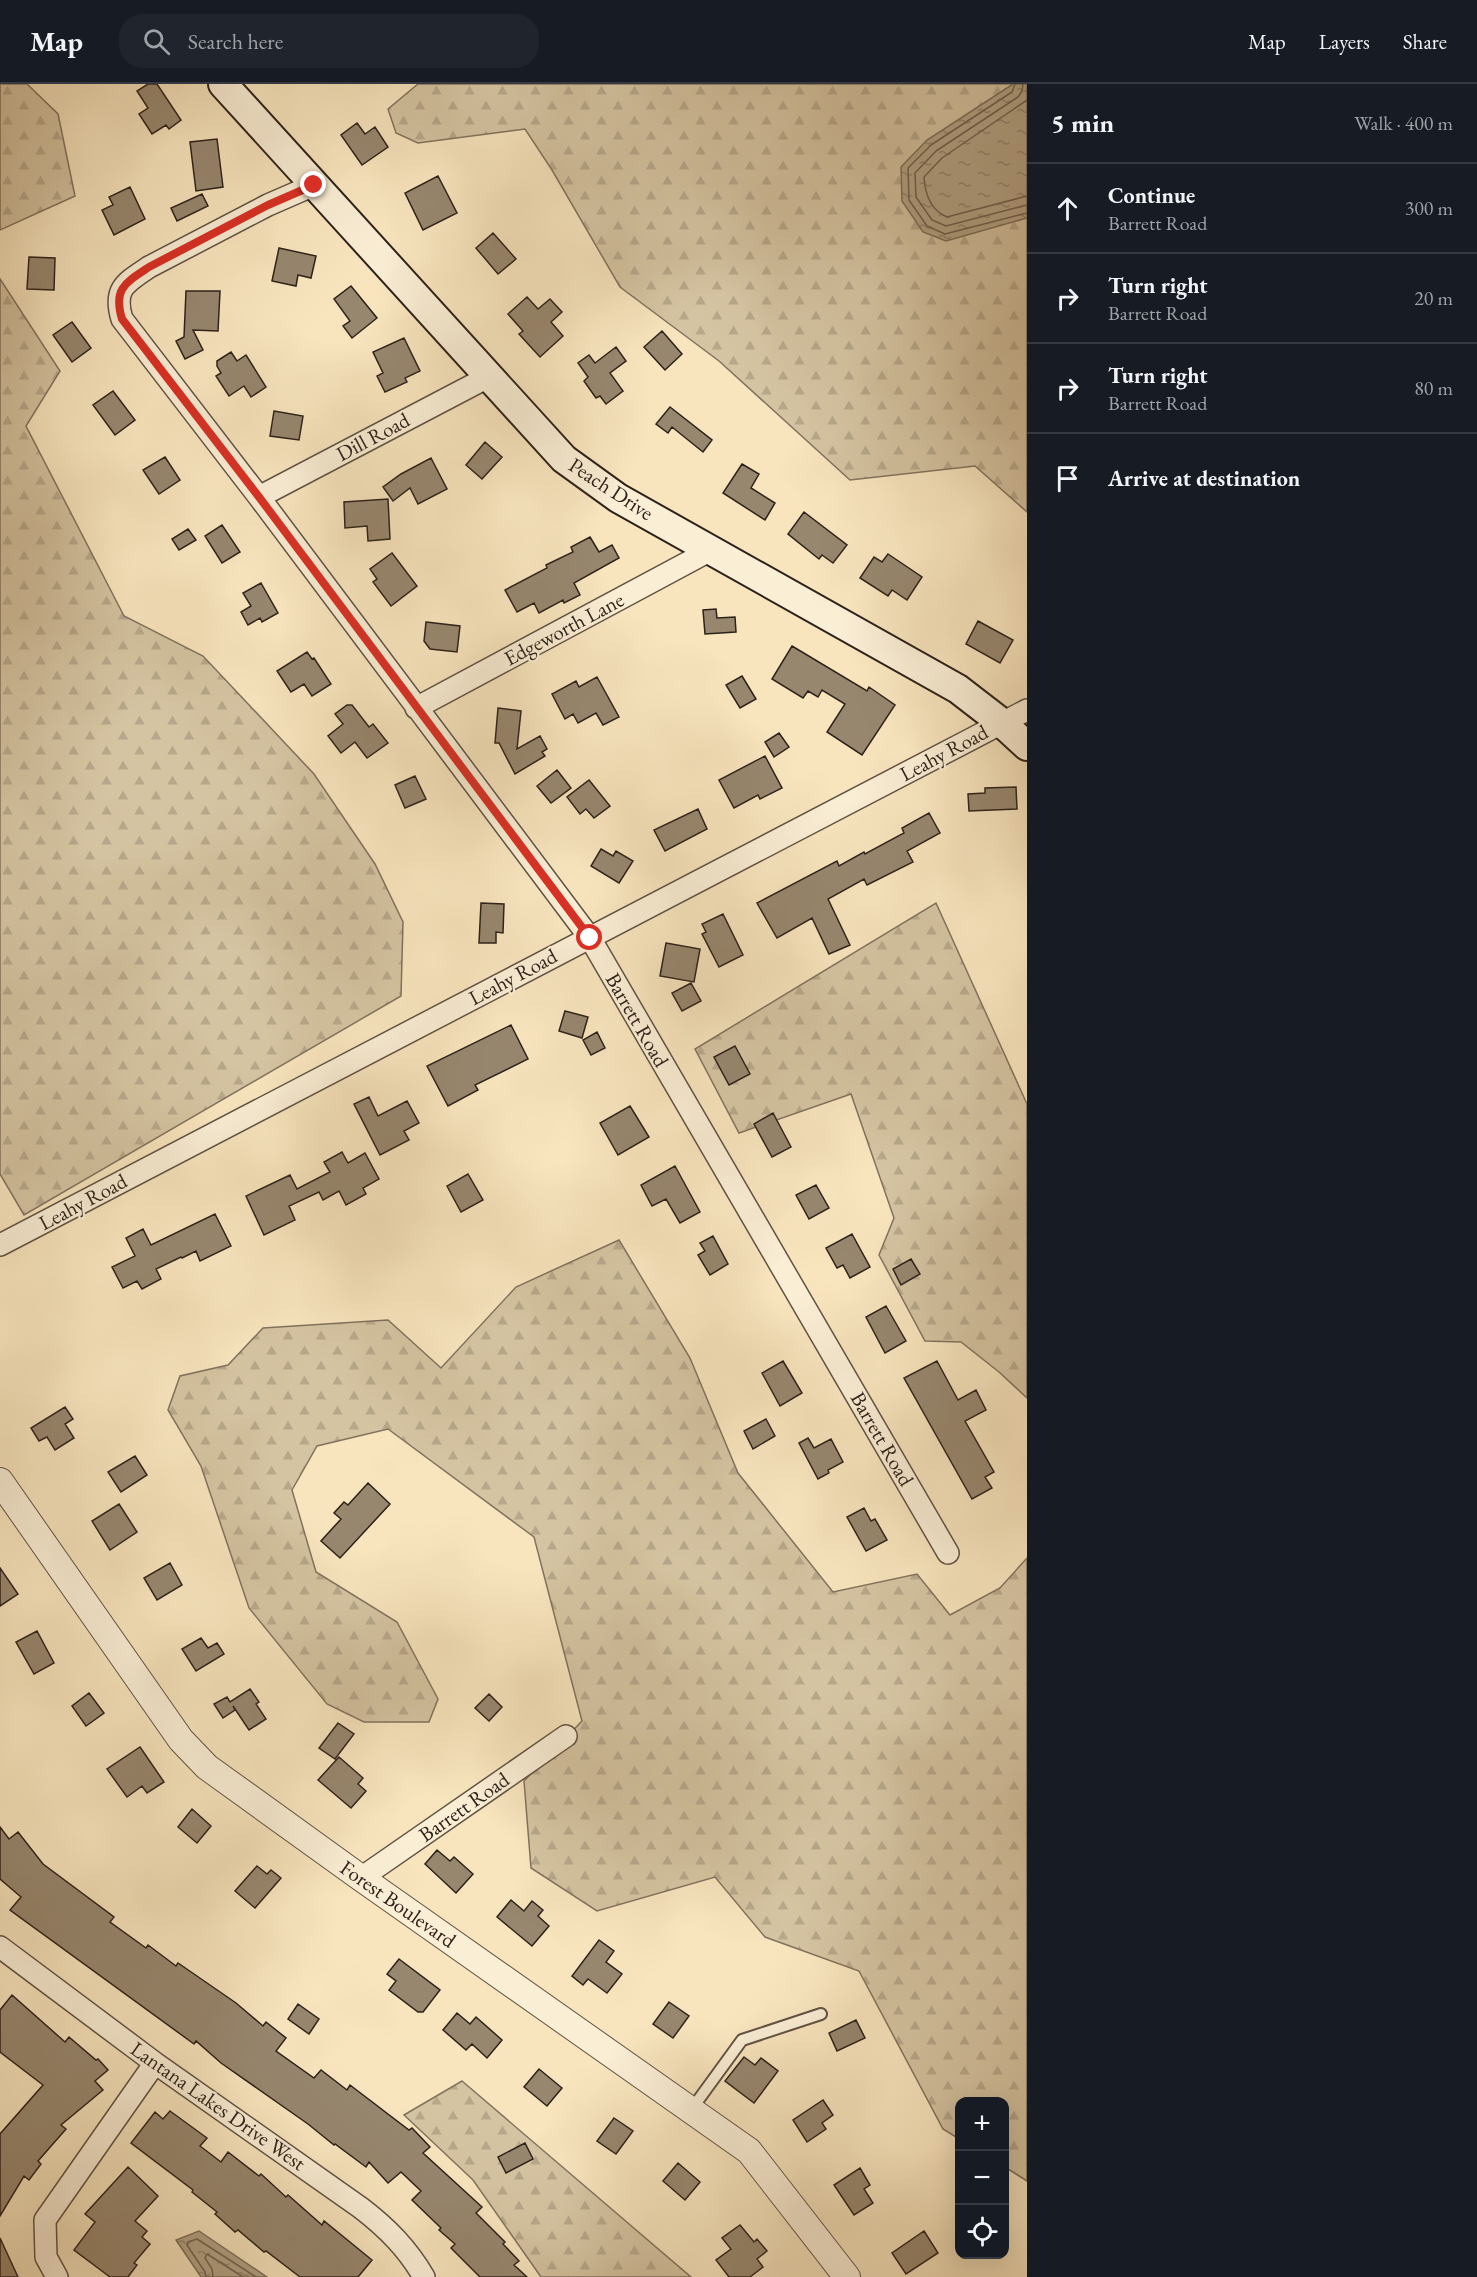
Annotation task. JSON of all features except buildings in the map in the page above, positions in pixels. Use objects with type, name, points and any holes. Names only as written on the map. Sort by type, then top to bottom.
[{"type":"main road","name":"Peach Drive","points":[[223,84],[564,459],[618,498],[958,689],[1002,723],[1027,746]]},
{"type":"street","name":"Barrett Road","points":[[314,185],[268,205],[149,267],[131,279],[120,291],[117,303],[122,319],[259,497],[590,938],[948,1552]]},
{"type":"street","name":"Dill Road","points":[[259,497],[488,377]]},
{"type":"street","name":"Edgeworth Lane","points":[[416,708],[711,550]]},
{"type":"street","name":"Leahy Road","points":[[0,1245],[1027,710]]},
{"type":"street","name":"Forest Boulevard","points":[[0,1480],[181,1740],[207,1767],[749,2151],[848,2277]]},
{"type":"street","name":"Barrett Road","points":[[361,1878],[566,1736]]},
{"type":"street","name":"Lantana Lakes Drive West","points":[[0,1947],[155,2063],[361,2208],[391,2232],[413,2258],[424,2277]]},
{"type":"street","points":[[57,2277],[46,2257],[45,2220],[155,2063]]},
{"type":"lane","points":[[691,2110],[742,2040],[821,2014]]},
{"type":"green space","points":[[0,84],[27,84],[58,114],[75,196],[0,230]]},
{"type":"green space","points":[[418,84],[1027,84],[1027,512],[975,466],[850,480],[719,361],[620,287],[552,170],[525,129],[418,143],[396,133],[388,109]]},
{"type":"green space","points":[[0,279],[60,371],[26,426],[124,616],[203,656],[314,774],[375,864],[403,922],[401,996],[24,1215],[0,1174]]},
{"type":"green space","points":[[936,903],[1027,1104],[1027,1398],[961,1342],[925,1341],[879,1255],[894,1218],[851,1094],[739,1133],[695,1049]]},
{"type":"green space","points":[[619,1240],[690,1358],[738,1473],[833,1592],[917,1574],[950,1615],[1000,1588],[1027,1558],[1027,2181],[1009,2170],[1009,2097],[955,2097],[955,2136],[943,2129],[859,1971],[765,1937],[715,1877],[597,1911],[531,1868],[524,1781],[582,1721],[534,1537],[388,1429],[317,1446],[292,1490],[316,1572],[397,1622],[438,1699],[429,1722],[364,1722],[327,1704],[249,1608],[201,1466],[168,1410],[180,1376],[228,1365],[263,1328],[388,1320],[441,1368],[516,1287]]},
{"type":"green space","points":[[462,2081],[691,2277],[541,2277],[473,2180],[404,2115]]},
{"type":"water","points":[[1013,84],[1027,84],[1027,218],[946,241],[923,232],[902,201],[901,167],[927,140]]},
{"type":"water","points":[[199,2231],[267,2277],[201,2277],[176,2240]]},
{"type":"route","points":[[314,185],[268,205],[149,267],[131,279],[120,291],[117,303],[122,319],[259,497],[590,938]]}]
